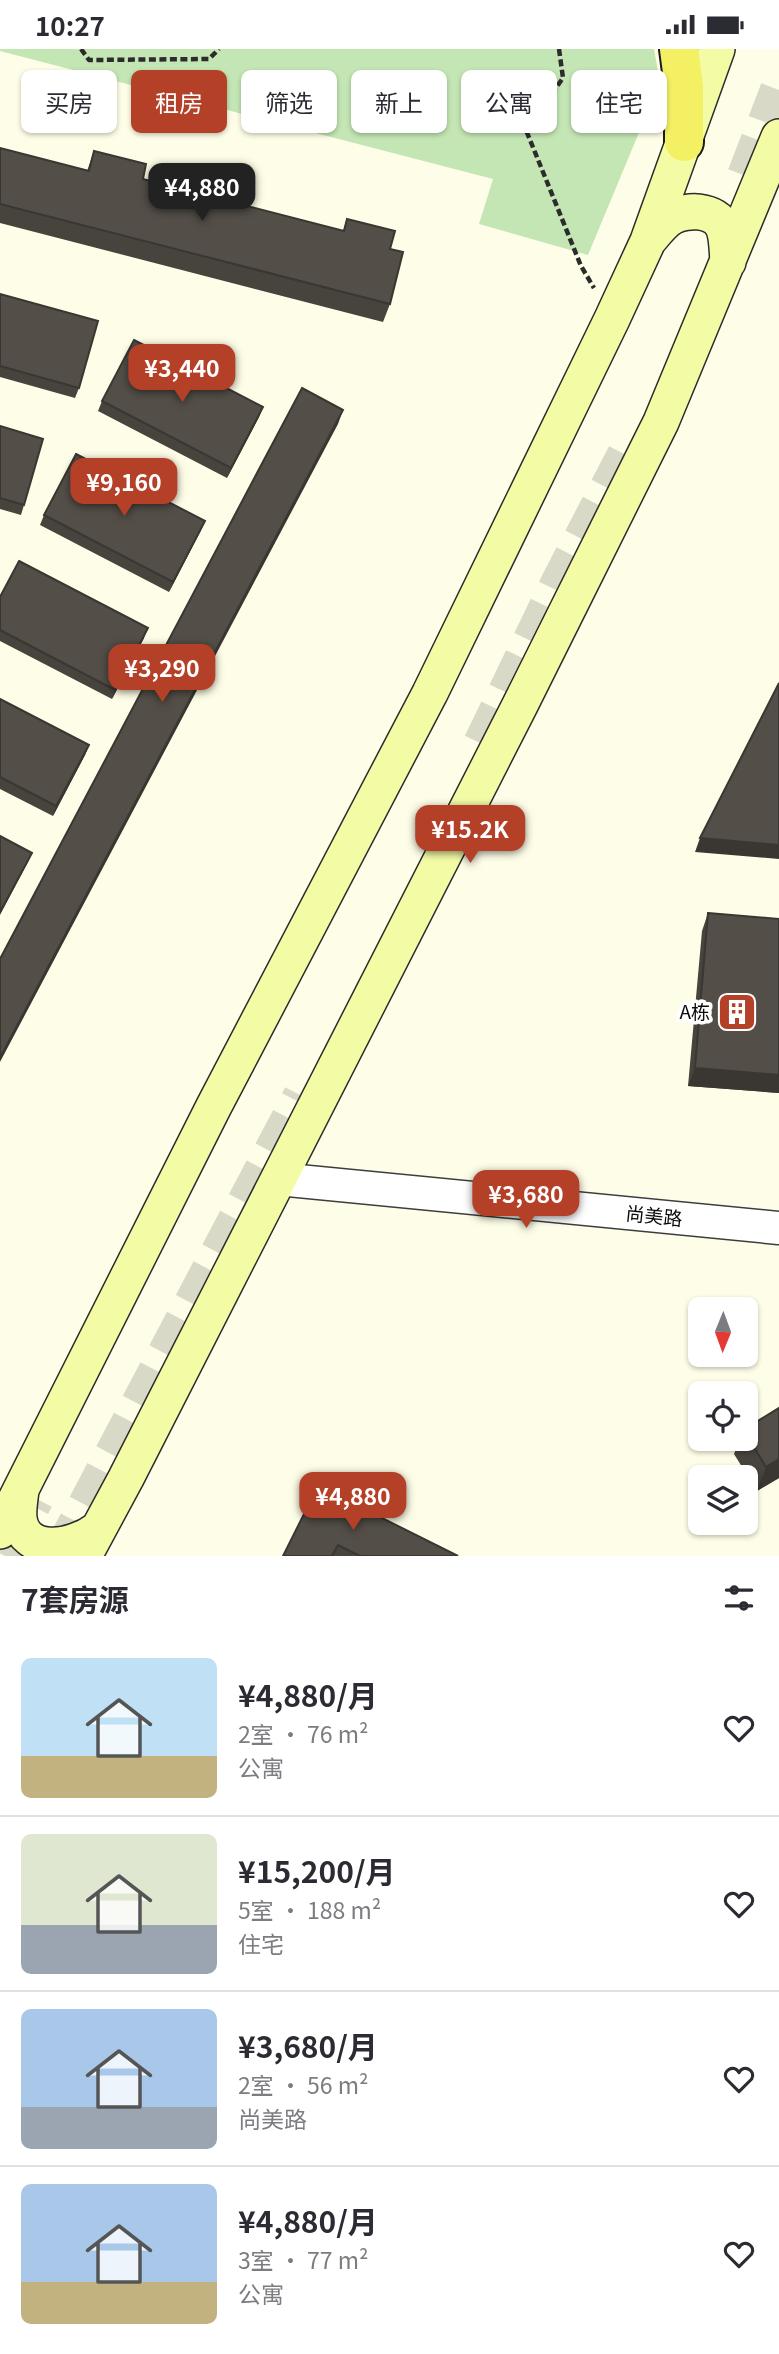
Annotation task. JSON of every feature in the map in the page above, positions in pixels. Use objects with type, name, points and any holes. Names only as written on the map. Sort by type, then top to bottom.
[{"type":"main road","points":[[679,49],[684,87],[684,142]]},
{"type":"main road","points":[[0,1531],[214,1106],[430,693],[612,319],[648,241],[717,49]]},
{"type":"main road","points":[[21,1486],[19,1516],[22,1531],[30,1545],[40,1551],[91,1542],[520,705],[661,422],[779,137]]},
{"type":"main road","points":[[648,241],[672,217],[692,211],[711,214],[721,221],[726,235],[727,262]]},
{"type":"street","name":"尚美路","points":[[278,1179],[779,1228]]},
{"type":"path","points":[[81,49],[89,60],[209,59],[219,49]]},
{"type":"path","points":[[559,49],[563,78],[526,130],[581,266],[612,319]]},
{"type":"green space","points":[[654,49],[658,70],[571,70],[571,133],[639,133],[588,255],[479,224],[493,179],[316,133],[337,133],[337,70],[241,70],[241,114],[227,110],[227,70],[131,70],[131,85],[117,81],[117,70],[73,70],[0,51]]},
{"type":"building","points":[[0,148],[89,171],[94,151],[146,164],[143,179],[344,231],[347,219],[395,231],[390,249],[403,252],[390,304],[0,204]]},
{"type":"building","points":[[0,294],[98,321],[79,388],[0,366]]},
{"type":"building","points":[[134,340],[263,407],[231,468],[102,401]]},
{"type":"building","points":[[302,388],[343,410],[0,1058],[0,959]]},
{"type":"building","points":[[0,426],[43,439],[24,505],[0,498]]},
{"type":"building","points":[[76,454],[205,521],[173,582],[44,515]]},
{"type":"building","points":[[19,561],[148,628],[115,690],[0,630],[0,597]]},
{"type":"building","points":[[779,683],[779,845],[700,838]]},
{"type":"building","points":[[0,699],[89,745],[56,806],[0,777]]},
{"type":"building","points":[[0,836],[32,853],[0,912]]},
{"type":"building","name":"A栋","points":[[708,913],[779,919],[779,1075],[695,1068]]},
{"type":"building","points":[[779,1408],[779,1459],[766,1467],[756,1451],[758,1421]]},
{"type":"building","points":[[318,1486],[458,1556],[360,1556],[338,1545],[332,1556],[283,1556]]},
{"type":"tunnel","points":[[746,176],[779,90]]},
{"type":"tunnel","points":[[482,744],[559,584],[630,447]]},
{"type":"tunnel","points":[[60,1556],[302,1096]]},
{"type":"tunnel","points":[[5,1556],[35,1498]]},
{"type":"place","name":"A栋","points":[[737,1012]]}]
